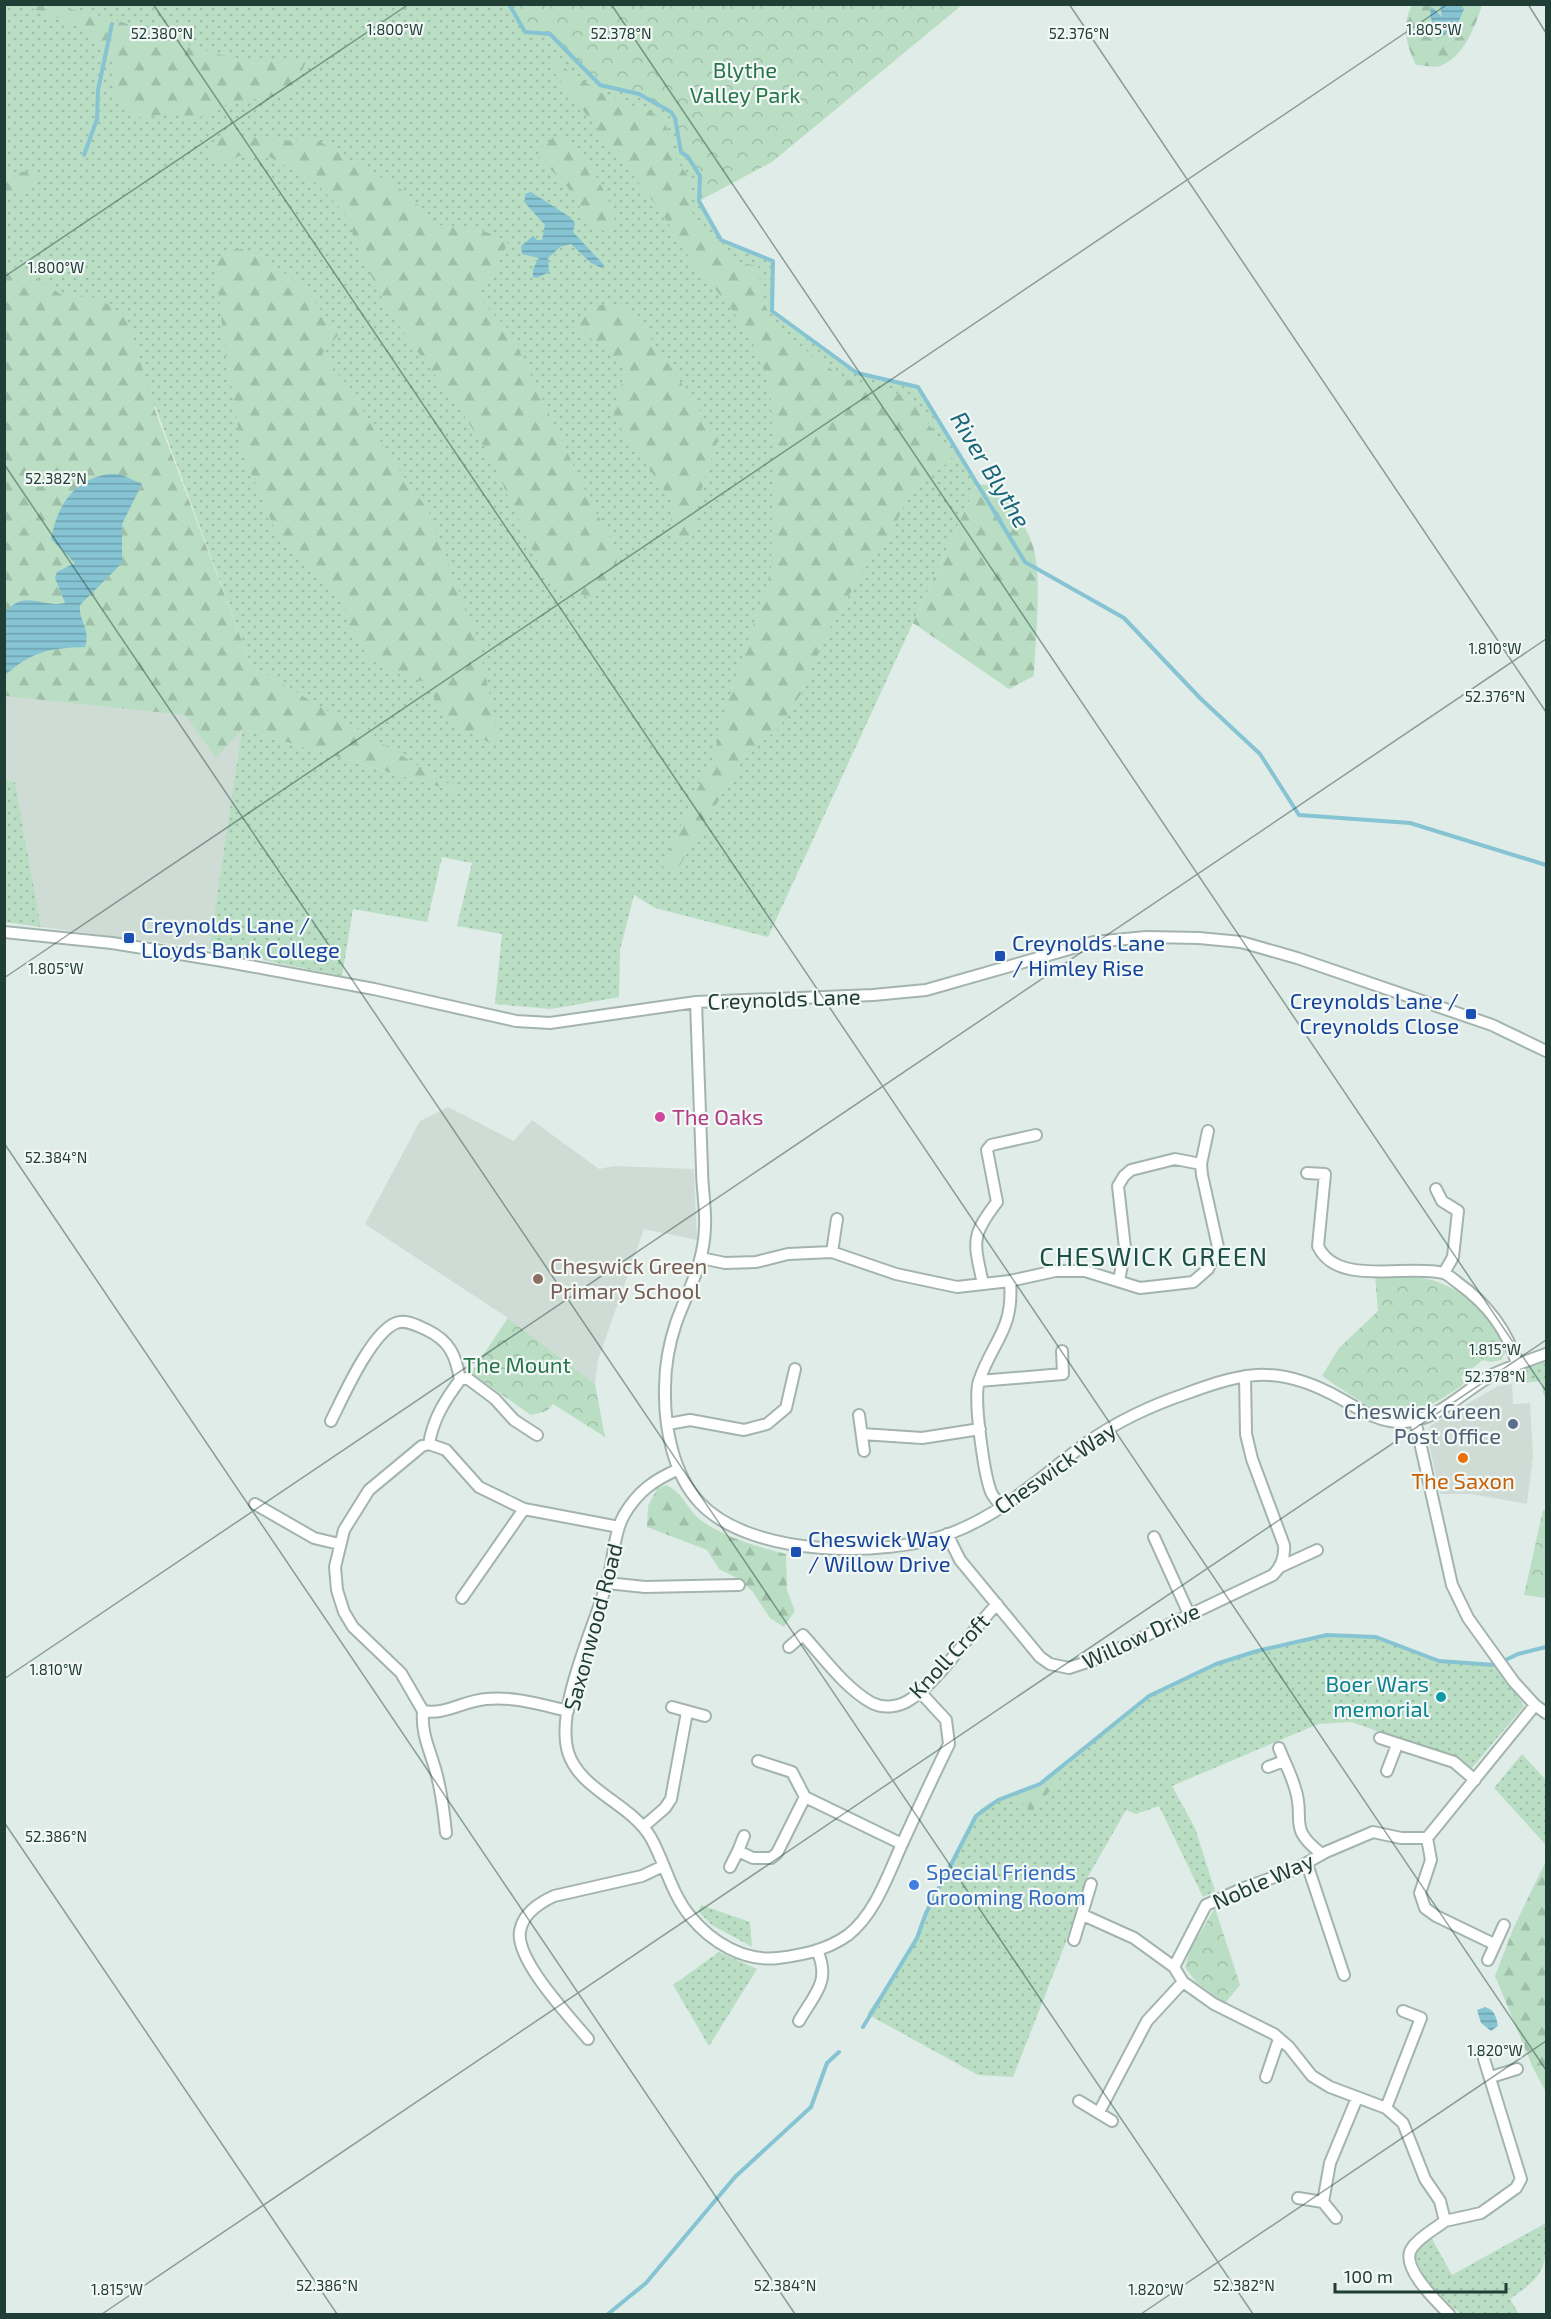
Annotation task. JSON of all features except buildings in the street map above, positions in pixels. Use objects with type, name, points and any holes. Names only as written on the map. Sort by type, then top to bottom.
[{"type":"street","name":"Creynolds Lane","points":[[4,932],[112,943],[223,961],[374,989],[516,1021],[550,1023],[585,1020],[696,1002],[873,995],[926,990],[1094,942],[1146,937],[1199,938],[1241,942],[1297,958],[1492,1025],[1546,1051]]},
{"type":"street","name":"Cheswick Way","points":[[696,1002],[705,1226],[702,1258],[670,1344],[664,1388],[668,1424],[679,1469],[697,1500],[723,1522],[781,1541],[853,1551],[892,1548],[947,1534],[1002,1507],[1031,1489],[1089,1442],[1125,1419],[1184,1394],[1245,1376],[1264,1373],[1283,1374],[1322,1388],[1380,1419],[1402,1422],[1438,1412],[1481,1381],[1517,1364],[1546,1354]]},
{"type":"street","points":[[702,1258],[725,1263],[756,1262],[788,1254],[832,1252],[929,1282],[957,1287],[1010,1281],[1055,1271],[1085,1272],[1140,1288],[1193,1282],[1208,1269],[1218,1247],[1204,1190],[1201,1164],[1208,1131]]},
{"type":"street","points":[[983,1284],[976,1244],[977,1230],[997,1202],[987,1150],[990,1145],[1036,1135]]},
{"type":"street","points":[[1119,1281],[1125,1248],[1118,1186],[1124,1176],[1131,1170],[1176,1159],[1201,1164]]},
{"type":"street","points":[[1307,1173],[1325,1174],[1318,1246],[1323,1256],[1347,1268],[1444,1273],[1478,1299],[1489,1311],[1507,1337],[1517,1364]]},
{"type":"street","points":[[1436,1189],[1442,1201],[1458,1211],[1453,1257],[1444,1273]]},
{"type":"street","points":[[832,1252],[837,1219]]},
{"type":"street","points":[[1002,1507],[991,1492],[975,1399],[979,1382],[1000,1339],[1012,1307],[1010,1281]]},
{"type":"street","points":[[330,1421],[378,1337],[395,1323],[404,1321],[417,1325],[448,1344],[456,1356],[460,1380]]},
{"type":"street","points":[[979,1382],[1064,1374],[1062,1351]]},
{"type":"street","points":[[668,1424],[690,1420],[744,1430],[767,1424],[786,1408],[795,1369]]},
{"type":"street","points":[[1245,1376],[1246,1434],[1252,1459],[1284,1545],[1285,1555],[1280,1567]]},
{"type":"street","points":[[429,1444],[432,1427],[445,1400],[460,1380],[467,1378],[477,1384],[514,1420],[537,1435]]},
{"type":"street","points":[[859,1415],[864,1451]]},
{"type":"street","points":[[1415,1420],[1452,1585],[1478,1633],[1534,1705],[1546,1713]]},
{"type":"street","points":[[862,1434],[922,1438],[980,1429]]},
{"type":"street","points":[[446,1833],[439,1784],[422,1729],[423,1711],[401,1673],[353,1626],[344,1612],[336,1578],[339,1544],[369,1490],[422,1446],[429,1444],[446,1450],[479,1487],[524,1509],[620,1527]]},
{"type":"street","name":"Saxonwood Road","points":[[679,1469],[646,1486],[620,1527],[607,1583],[585,1644],[568,1711],[566,1736],[568,1752],[584,1777],[630,1813],[643,1827],[691,1917],[730,1950],[756,1958],[770,1959],[817,1950],[838,1941],[863,1920],[902,1844],[949,1743],[946,1720],[921,1693]]},
{"type":"street","points":[[255,1504],[314,1538],[339,1544]]},
{"type":"street","points":[[462,1598],[524,1509]]},
{"type":"street","name":"Willow Drive","points":[[947,1534],[960,1560],[1040,1657],[1050,1664],[1069,1668],[1099,1658],[1273,1575],[1280,1567],[1317,1550]]},
{"type":"street","points":[[1154,1537],[1189,1614]]},
{"type":"street","points":[[607,1583],[645,1587],[739,1585]]},
{"type":"street","name":"Knoll Croft","points":[[789,1647],[803,1635],[856,1693],[874,1704],[886,1707],[898,1705],[921,1693],[997,1604]]},
{"type":"street","points":[[423,1711],[436,1713],[485,1699],[515,1699],[568,1711]]},
{"type":"street","points":[[1494,1944],[1436,1916],[1425,1908],[1420,1893],[1431,1860],[1427,1838],[1534,1705]]},
{"type":"street","points":[[672,1707],[705,1716]]},
{"type":"street","points":[[643,1827],[665,1808],[671,1799],[687,1712]]},
{"type":"street","points":[[1380,1738],[1454,1762],[1475,1780]]},
{"type":"street","points":[[1387,1771],[1397,1745]]},
{"type":"street","points":[[1279,1748],[1295,1788],[1297,1825],[1310,1845],[1322,1854]]},
{"type":"street","points":[[758,1761],[792,1772],[805,1797],[902,1844]]},
{"type":"street","points":[[1268,1767],[1284,1761]]},
{"type":"street","points":[[738,1851],[753,1858],[771,1858],[777,1853],[805,1797]]},
{"type":"street","name":"Noble Way","points":[[1174,1967],[1206,1905],[1307,1864],[1322,1854],[1373,1832],[1401,1838],[1427,1838]]},
{"type":"street","points":[[730,1867],[744,1836]]},
{"type":"street","points":[[1307,1864],[1344,1975]]},
{"type":"street","points":[[588,2039],[526,1957],[519,1932],[523,1920],[541,1902],[554,1896],[642,1876],[663,1866]]},
{"type":"street","points":[[1074,1940],[1091,1884]]},
{"type":"street","points":[[1083,1915],[1134,1938],[1174,1967],[1183,1982],[1214,2004],[1279,2038],[1312,2076],[1357,2098],[1386,2108],[1403,2124],[1425,2179],[1440,2201],[1445,2221]]},
{"type":"street","points":[[1488,1960],[1504,1925]]},
{"type":"street","points":[[799,2021],[825,1976],[824,1966],[817,1950]]},
{"type":"street","points":[[1099,2112],[1147,2021],[1183,1982]]},
{"type":"street","points":[[1386,2108],[1426,2007]]},
{"type":"street","points":[[1403,2011],[1421,2018]]},
{"type":"street","points":[[1266,2077],[1279,2038]]},
{"type":"street","points":[[1449,2314],[1414,2273],[1408,2258],[1411,2248],[1445,2221],[1481,2213],[1516,2188],[1521,2179],[1484,2059]]},
{"type":"street","points":[[1491,2078],[1517,2069]]},
{"type":"street","points":[[1323,2202],[1330,2163],[1357,2098]]},
{"type":"street","points":[[1079,2101],[1112,2121]]},
{"type":"street","points":[[1298,2198],[1323,2202],[1336,2218]]},
{"type":"shaded area","points":[[4,438],[242,729],[209,949],[41,927],[15,782],[5,779]]},
{"type":"shaded area","name":"Cheswick Green Primary School","points":[[448,1107],[514,1141],[532,1120],[599,1169],[614,1166],[694,1169],[697,1240],[644,1229],[598,1360],[595,1384],[508,1318],[365,1224],[420,1121]]},
{"type":"shaded area","points":[[1512,1384],[1513,1404],[1530,1403],[1533,1456],[1527,1504],[1472,1494],[1440,1494],[1427,1435],[1431,1425],[1498,1386]]},
{"type":"green space","points":[[4,5],[509,5],[525,31],[550,34],[600,85],[639,94],[671,112],[675,118],[681,152],[700,176],[699,201],[721,239],[773,261],[772,311],[857,373],[918,387],[977,484],[768,937],[655,908],[634,895],[620,950],[619,997],[551,1009],[495,1004],[502,934],[457,926],[472,863],[442,857],[427,922],[353,909],[342,976],[209,949],[242,729],[464,794],[251,665],[155,406],[5,438]]},
{"type":"green space","points":[[23,5],[51,6],[105,17],[211,52],[246,61],[307,60],[291,94],[231,102],[208,115],[190,119],[172,113],[142,118],[114,97],[116,62],[86,29]]},
{"type":"green space","name":"Blythe Valley Park","points":[[509,5],[962,5],[772,162],[699,201],[698,174],[692,162],[681,152],[675,118],[671,112],[639,94],[600,85],[550,34],[525,32]]},
{"type":"green space","points":[[1412,5],[1482,5],[1472,32],[1462,49],[1448,62],[1435,67],[1416,65],[1410,50],[1406,28]]},
{"type":"green space","points":[[553,60],[600,92],[635,107],[648,109],[665,122],[675,158],[688,176],[693,216],[710,241],[742,263],[758,266],[762,298],[774,326],[844,379],[911,397],[952,460],[912,487],[891,535],[866,566],[828,632],[800,695],[779,728],[745,756],[676,872],[663,867],[690,803],[713,761],[722,719],[771,571],[773,445],[770,386],[754,346],[731,308],[690,259],[662,213],[549,66]]},
{"type":"green space","points":[[225,133],[278,141],[317,140],[402,190],[438,225],[474,229],[491,234],[508,243],[496,267],[474,292],[511,333],[592,505],[617,550],[616,575],[593,597],[561,591],[546,581],[491,458],[460,409],[390,314],[353,238],[351,220],[314,181],[268,156],[239,156],[218,167],[208,149]]},
{"type":"green space","points":[[554,137],[564,140],[585,160],[603,189],[616,227],[610,233],[595,226],[589,220],[566,185],[538,157],[540,149]]},
{"type":"green space","points":[[37,170],[34,188],[5,195],[5,174]]},
{"type":"green space","points":[[243,249],[257,254],[306,289],[338,335],[322,354],[349,387],[391,459],[428,510],[478,641],[501,748],[456,724],[440,707],[427,682],[410,679],[368,658],[349,625],[342,601],[276,532],[243,455],[224,343],[215,264],[227,250]]},
{"type":"green space","points":[[18,267],[62,295],[98,298],[126,316],[156,413],[251,665],[467,795],[242,729],[216,758],[185,715],[5,696],[4,269]]},
{"type":"green space","points":[[609,302],[629,310],[658,348],[718,439],[700,494],[691,543],[671,538],[671,500],[613,417],[626,367],[574,325],[585,311]]},
{"type":"green space","points":[[977,484],[996,486],[1028,533],[1036,562],[1038,594],[1034,676],[1009,689],[913,623]]},
{"type":"green space","points":[[4,779],[15,782],[41,927],[5,922]]},
{"type":"green space","points":[[1375,1276],[1425,1278],[1445,1285],[1468,1299],[1495,1328],[1505,1353],[1501,1360],[1491,1362],[1483,1360],[1461,1377],[1465,1383],[1424,1408],[1408,1413],[1393,1414],[1378,1410],[1344,1391],[1322,1376],[1339,1348],[1378,1311]]},
{"type":"green space","name":"The Mount","points":[[508,1318],[595,1384],[605,1437],[553,1404],[547,1411],[531,1415],[471,1373]]},
{"type":"green space","points":[[1546,1361],[1546,1398],[1542,1381],[1512,1384],[1527,1378],[1526,1369]]},
{"type":"green space","points":[[666,1485],[677,1492],[697,1517],[711,1527],[743,1541],[786,1554],[787,1590],[795,1611],[784,1627],[770,1618],[752,1591],[737,1578],[719,1569],[707,1550],[647,1527],[648,1506],[657,1489]]},
{"type":"green space","points":[[1543,1510],[1546,1511],[1546,1598],[1524,1595]]},
{"type":"green space","points":[[1327,1635],[1376,1637],[1439,1661],[1495,1665],[1524,1706],[1471,1769],[1462,1760],[1351,1722],[1318,1724],[1172,1786],[1195,1828],[1215,1891],[1203,1897],[1159,1806],[1136,1814],[1126,1810],[1085,1882],[1066,1942],[1013,2077],[978,2075],[867,2014],[908,1954],[924,1914],[982,1808],[994,1801],[1014,1796],[1032,1810],[1059,1781],[1057,1770],[1125,1713],[1171,1684],[1236,1658]]},
{"type":"green space","points":[[1522,1754],[1546,1780],[1546,1845],[1494,1788]]},
{"type":"green space","points":[[1057,1770],[1059,1781],[1032,1811],[1014,1796],[1040,1784]]},
{"type":"green space","points":[[1546,1861],[1546,2092],[1533,2068],[1495,1976],[1513,1929]]},
{"type":"green space","points":[[701,1905],[750,1922],[752,1947],[712,1925],[699,1912]]},
{"type":"green space","points":[[1215,1908],[1240,1985],[1225,2003],[1196,1982],[1185,1967],[1190,1950]]},
{"type":"green space","points":[[719,1952],[757,1969],[709,2046],[673,1985]]},
{"type":"green space","points":[[1546,2223],[1546,2250],[1542,2268],[1532,2282],[1510,2299],[1519,2314],[1461,2314],[1432,2287],[1415,2262],[1417,2249],[1431,2237],[1452,2275]]},
{"type":"water","points":[[1440,5],[1458,5],[1464,9],[1458,23],[1449,24],[1446,34],[1437,39],[1430,15],[1431,6],[1442,17]]},
{"type":"water","points":[[531,192],[570,217],[575,223],[573,232],[604,265],[602,268],[591,263],[571,244],[560,247],[548,258],[549,272],[537,278],[533,277],[533,269],[539,258],[522,254],[521,246],[533,236],[537,240],[542,240],[545,225],[525,203],[525,194]]},
{"type":"water","points":[[120,474],[142,484],[122,524],[122,563],[80,605],[86,630],[85,647],[42,652],[24,661],[5,675],[5,612],[13,605],[27,600],[65,603],[55,578],[57,572],[75,563],[51,539],[54,527],[63,505],[77,488],[97,477]]},
{"type":"water","points":[[1485,2007],[1493,2012],[1497,2019],[1498,2026],[1491,2031],[1481,2023],[1477,2010]]},
{"type":"waterway","name":"River Blythe","points":[[509,4],[525,32],[550,34],[600,85],[639,94],[671,112],[675,118],[681,152],[688,157],[700,176],[699,201],[721,240],[773,261],[772,311],[857,373],[918,387],[1025,562],[1124,618],[1200,698],[1260,754],[1299,815],[1410,823],[1546,865]]},
{"type":"waterway","points":[[84,155],[97,119],[98,90],[112,24]]},
{"type":"waterway","points":[[863,2027],[917,1938],[926,1913],[976,1816],[998,1800],[1040,1784],[1149,1696],[1216,1664],[1257,1651],[1327,1635],[1376,1637],[1439,1661],[1495,1665],[1518,1654],[1546,1647]]},
{"type":"waterway","points":[[608,2314],[646,2283],[735,2177],[811,2107],[827,2063],[839,2052]]},
{"type":"place","name":"Creynolds Lane / Lloyds Bank College","points":[[129,938]]},
{"type":"place","name":"Creynolds Lane / Himley Rise","points":[[1000,956]]},
{"type":"place","name":"Creynolds Lane / Creynolds Close","points":[[1471,1014]]},
{"type":"place","name":"The Oaks","points":[[660,1117]]},
{"type":"place","name":"Cheswick Green Primary School","points":[[538,1279]]},
{"type":"place","name":"Cheswick Green Post Office","points":[[1513,1424]]},
{"type":"place","name":"The Saxon","points":[[1463,1458]]},
{"type":"place","name":"Cheswick Way / Willow Drive","points":[[796,1552]]},
{"type":"place","name":"Boer Wars memorial","points":[[1441,1697]]},
{"type":"place","name":"Special Friends Grooming Room","points":[[914,1885]]},
{"type":"district","name":"CHESWICK GREEN","points":[[1154,1257]]}]
